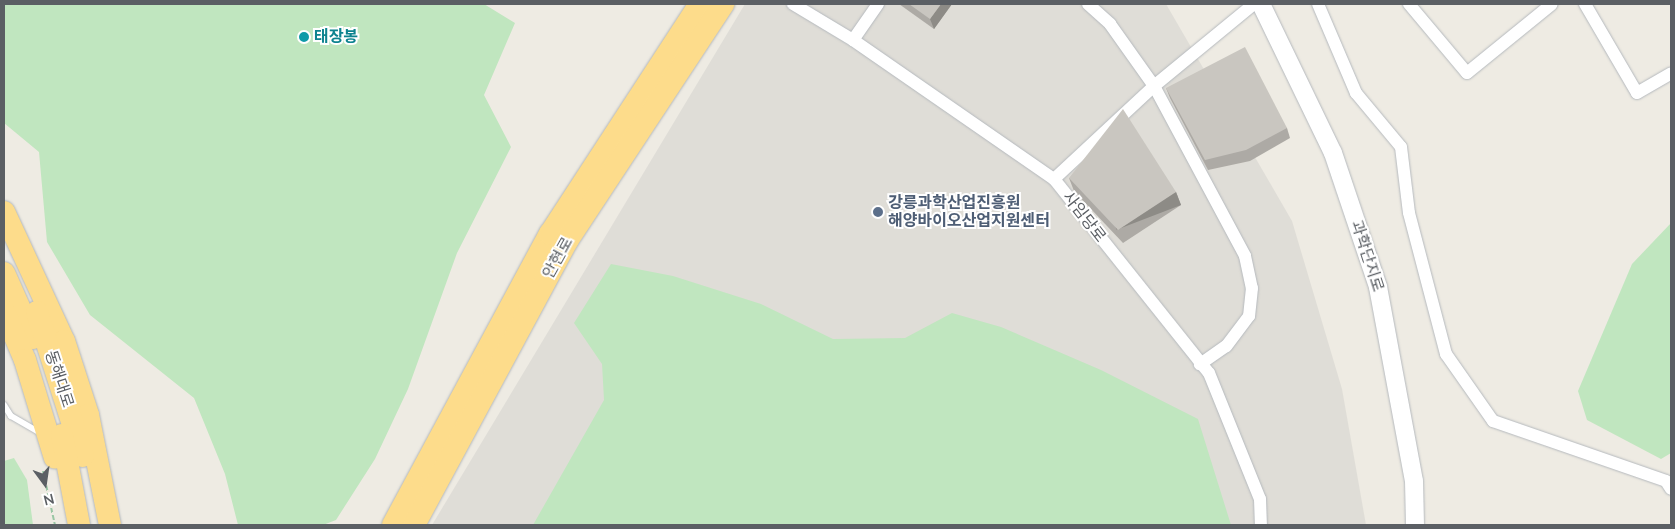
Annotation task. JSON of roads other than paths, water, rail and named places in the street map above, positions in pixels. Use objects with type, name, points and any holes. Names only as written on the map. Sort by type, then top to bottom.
[{"type":"highway","name":"안현로","points":[[393,525],[550,234],[700,4]]},
{"type":"highway","name":"안현로","points":[[414,525],[567,241],[723,4]]},
{"type":"highway","points":[[4,212],[40,282],[64,341],[88,415],[110,525]]},
{"type":"highway","name":"동해대로","points":[[4,238],[51,353],[82,451],[97,525]]},
{"type":"highway","name":"동해대로","points":[[4,272],[33,336],[51,391],[79,525]]},
{"type":"highway","points":[[4,311],[26,360],[51,439],[66,525]]},
{"type":"street","name":"사임당로","points":[[794,4],[853,40],[1054,179],[1209,373],[1260,499],[1261,525]]},
{"type":"street","points":[[853,40],[878,4]]},
{"type":"street","points":[[1088,4],[1110,24],[1154,86],[1245,256],[1252,288],[1249,316],[1226,346],[1200,364]]},
{"type":"street","points":[[1054,179],[1154,86],[1254,4]]},
{"type":"street","name":"과학단지로","points":[[1261,4],[1333,153],[1378,287],[1414,481],[1416,525]]},
{"type":"street","points":[[1318,4],[1356,93],[1401,147],[1408,213],[1446,354],[1493,421],[1666,481],[1671,489]]},
{"type":"street","points":[[1409,4],[1467,73],[1552,4]]},
{"type":"street","points":[[1586,4],[1637,93],[1671,73]]},
{"type":"lane","points":[[4,405],[11,416],[51,439]]},
{"type":"place","name":"태장봉","points":[[304,37]]},
{"type":"place","name":"강릉과학산업진흥원 해양바이오산업지원센터","points":[[878,212]]}]
